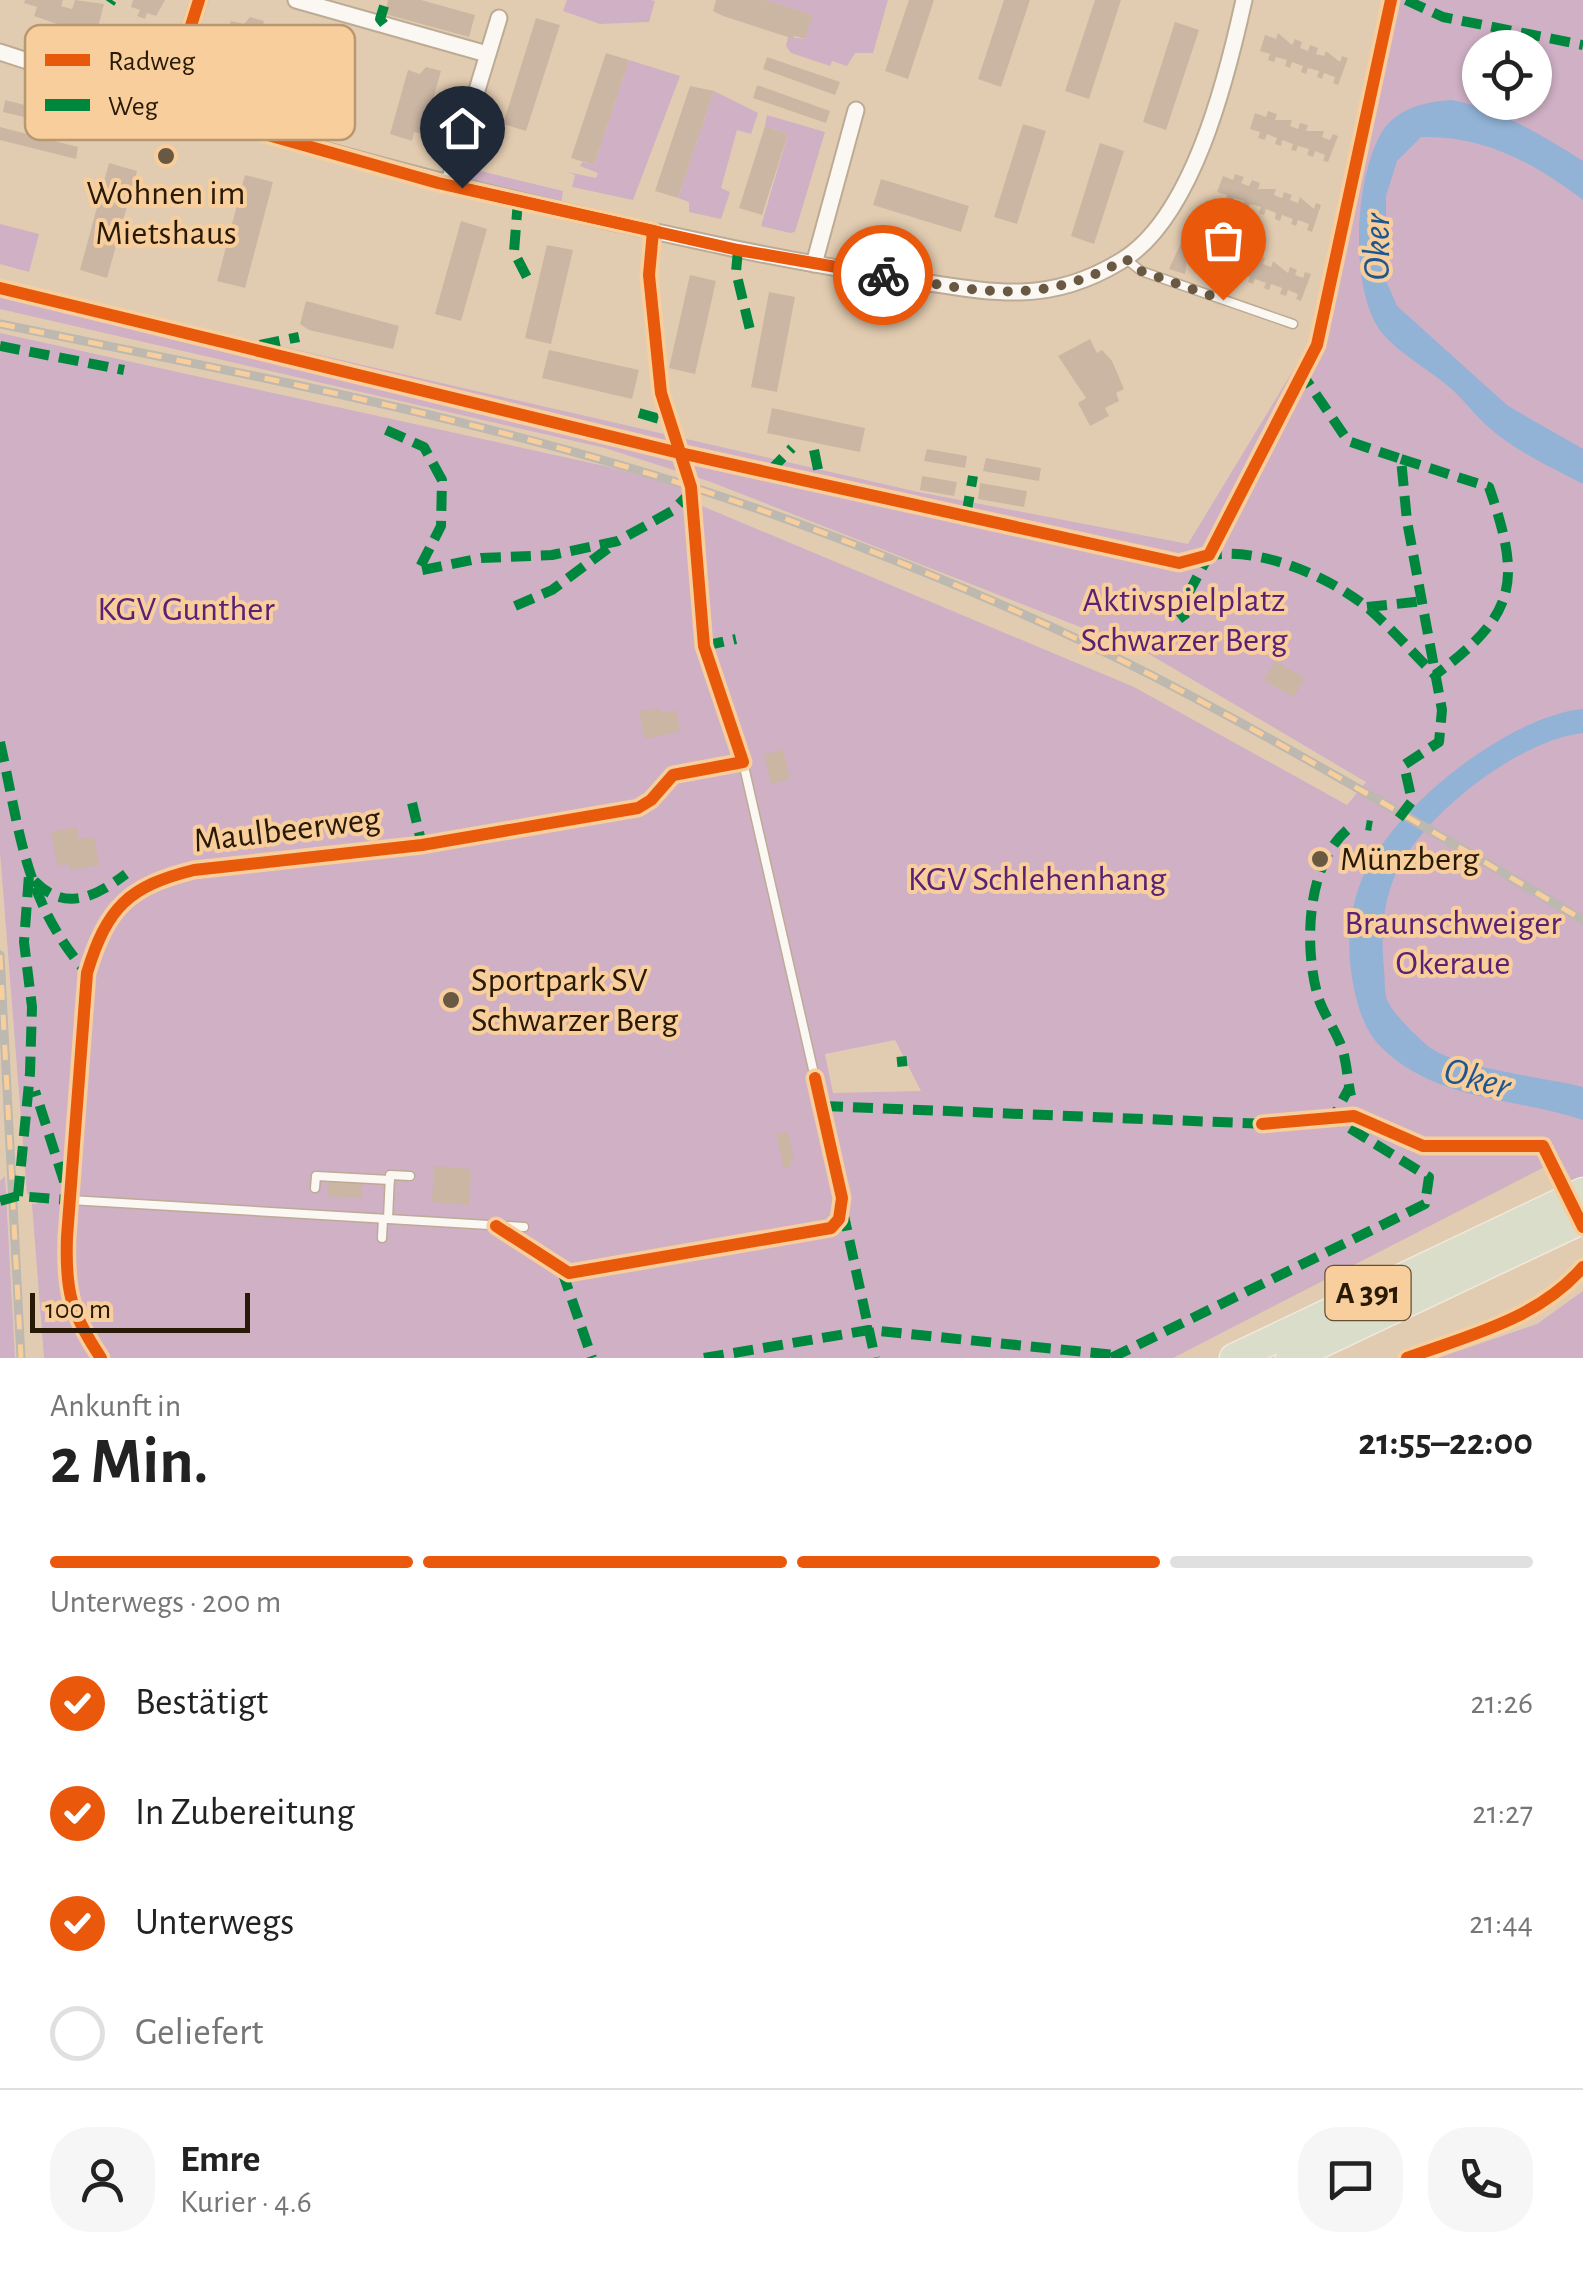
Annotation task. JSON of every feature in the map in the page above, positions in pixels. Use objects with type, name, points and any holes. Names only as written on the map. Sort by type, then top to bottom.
[{"type":"highway","name":"A 391","points":[[1290,1358],[1508,1239],[1583,1192]]},
{"type":"highway","name":"A 391","points":[[1234,1358],[1508,1239],[1583,1219]]},
{"type":"street","points":[[192,25],[200,0]]},
{"type":"street","points":[[296,0],[487,54]]},
{"type":"street","points":[[287,140],[448,185],[653,231],[814,264],[960,288],[1018,292],[1079,282],[1126,259],[1152,234],[1180,191],[1228,67],[1244,0]]},
{"type":"street","points":[[448,185],[499,18]]},
{"type":"street","points":[[0,52],[25,60]]},
{"type":"street","points":[[814,264],[856,110]]},
{"type":"lane","points":[[653,231],[649,275],[661,393],[682,454]]},
{"type":"lane","points":[[1126,259],[1141,271],[1293,324]]},
{"type":"lane","name":"Maulbeerweg","points":[[101,1358],[80,1326],[67,1292],[86,973],[108,925],[128,894],[140,886],[194,870],[414,846],[638,808],[651,800],[673,775],[743,762],[815,1078]]},
{"type":"lane","points":[[382,1238],[390,1174],[410,1176]]},
{"type":"lane","points":[[315,1188],[316,1176],[390,1180]]},
{"type":"lane","points":[[70,1200],[524,1227]]},
{"type":"green space","points":[[567,0],[655,1],[649,22],[600,24],[563,11]]},
{"type":"green space","points":[[765,0],[888,0],[873,53],[855,53],[847,66],[832,61],[830,66],[791,53],[786,46],[788,37],[805,39],[812,15]]},
{"type":"green space","points":[[1384,0],[1583,0],[1583,1202],[1560,1159],[1173,1358],[44,1358],[32,1204],[37,1204],[37,1195],[27,1194],[0,852],[0,333],[605,466],[683,487],[683,498],[1134,687],[1347,805],[1366,782],[1149,654],[711,482],[605,448],[0,309],[0,282],[918,492],[1188,544],[1312,339]],"holes":[[[895,1040],[921,1091],[833,1093],[825,1054]]]},
{"type":"green space","points":[[629,60],[680,76],[633,200],[572,187],[575,175],[567,172],[596,178],[598,173],[580,166],[582,162],[594,165]]},
{"type":"green space","points":[[714,91],[758,113],[751,134],[737,130],[721,188],[730,192],[721,219],[689,212],[689,202],[678,198]]},
{"type":"green space","points":[[767,115],[825,132],[795,232],[761,226],[788,134],[765,126]]},
{"type":"green space","points":[[460,166],[563,191],[561,204],[490,188],[466,175]]},
{"type":"green space","points":[[0,224],[39,234],[29,272],[0,264]]},
{"type":"green space","points":[[5,1176],[15,1358],[0,1358],[0,1181]]},
{"type":"green space","points":[[1583,1291],[1583,1358],[1438,1358],[1537,1324]]},
{"type":"water","name":"Oker","points":[[1462,102],[1462,120],[1511,120],[1583,161],[1583,200],[1527,163],[1487,146],[1421,137],[1397,161],[1386,196],[1386,281],[1397,306],[1508,406],[1583,449],[1583,484],[1507,442],[1453,390],[1390,341],[1372,315],[1360,263],[1361,202],[1366,174],[1384,129],[1398,115],[1423,104]]},
{"type":"water","name":"Oker","points":[[1583,709],[1583,733],[1557,739],[1501,766],[1448,807],[1425,831],[1394,878],[1385,912],[1383,946],[1387,1000],[1423,1042],[1457,1060],[1583,1087],[1583,1120],[1450,1088],[1401,1064],[1380,1046],[1364,1022],[1350,966],[1349,943],[1359,887],[1373,859],[1421,800],[1485,749],[1552,716]]},
{"type":"building","points":[[63,0],[61,6],[72,9],[75,0],[104,4],[98,25],[60,25],[34,16],[37,7],[24,3]]},
{"type":"building","points":[[133,0],[165,0],[156,16],[147,13],[145,19],[137,16],[140,10],[131,7]]},
{"type":"building","points":[[388,0],[421,0],[475,15],[469,37],[385,14]]},
{"type":"building","points":[[716,0],[765,0],[813,15],[805,39],[794,39],[713,11]]},
{"type":"building","points":[[909,0],[934,0],[908,79],[885,71]]},
{"type":"building","points":[[1004,0],[1030,0],[1001,87],[978,79]]},
{"type":"building","points":[[1095,0],[1121,0],[1089,99],[1065,91]]},
{"type":"building","points":[[250,17],[264,21],[263,25],[230,25],[231,21],[244,24]]},
{"type":"building","points":[[536,18],[560,25],[526,131],[503,124]]},
{"type":"building","points":[[1175,22],[1199,30],[1166,130],[1143,122]]},
{"type":"building","points":[[1278,33],[1292,45],[1295,39],[1302,42],[1300,48],[1308,51],[1310,45],[1318,48],[1316,54],[1324,56],[1326,51],[1340,62],[1342,56],[1348,58],[1338,85],[1333,83],[1335,77],[1324,73],[1322,79],[1317,77],[1319,71],[1308,68],[1306,74],[1301,72],[1303,66],[1292,62],[1290,68],[1285,66],[1287,60],[1268,60],[1270,54],[1260,51],[1265,35],[1276,39]]},
{"type":"building","points":[[606,53],[629,60],[594,165],[571,158]]},
{"type":"building","points":[[767,57],[840,82],[835,95],[763,69]]},
{"type":"building","points":[[426,67],[441,71],[423,134],[414,132],[412,141],[390,134],[408,70],[420,74]]},
{"type":"building","points":[[757,85],[830,111],[826,123],[753,98]]},
{"type":"building","points":[[690,86],[714,91],[678,198],[655,191]]},
{"type":"building","points":[[5,100],[25,105],[25,117],[3,112]]},
{"type":"building","points":[[1268,111],[1277,114],[1275,120],[1292,120],[1290,126],[1298,129],[1300,123],[1308,125],[1306,131],[1324,131],[1322,137],[1330,140],[1333,134],[1338,136],[1328,162],[1323,161],[1325,155],[1315,151],[1313,157],[1307,155],[1309,149],[1298,146],[1296,151],[1291,150],[1293,144],[1282,140],[1281,146],[1275,144],[1277,138],[1267,134],[1265,140],[1258,138],[1260,132],[1250,129],[1255,113],[1266,117]]},
{"type":"building","points":[[1023,124],[1046,131],[1017,224],[994,217]]},
{"type":"building","points":[[765,126],[788,134],[762,215],[739,208]]},
{"type":"building","points":[[0,127],[25,133],[25,140],[51,140],[78,147],[76,159],[0,140]]},
{"type":"building","points":[[1100,143],[1124,151],[1094,244],[1071,236]]},
{"type":"building","points":[[109,163],[137,171],[107,278],[80,270]]},
{"type":"building","points":[[1235,174],[1244,177],[1241,183],[1249,186],[1252,180],[1260,183],[1258,189],[1276,189],[1274,195],[1282,198],[1284,192],[1292,195],[1290,200],[1298,203],[1300,197],[1314,209],[1316,203],[1321,205],[1312,232],[1307,230],[1309,224],[1298,220],[1296,226],[1291,224],[1293,219],[1282,215],[1280,221],[1275,219],[1276,213],[1266,209],[1264,215],[1259,213],[1261,207],[1242,207],[1244,201],[1234,198],[1232,203],[1226,201],[1227,195],[1217,192],[1223,176],[1233,180]]},
{"type":"building","points":[[245,175],[273,182],[245,288],[217,281]]},
{"type":"building","points":[[881,179],[969,206],[961,232],[873,205]]},
{"type":"building","points":[[1198,206],[1211,210],[1193,244],[1190,243],[1185,274],[1169,269]]},
{"type":"building","points":[[1226,215],[1240,220],[1231,253],[1239,255],[1241,250],[1256,261],[1258,256],[1265,258],[1263,264],[1271,267],[1273,261],[1288,273],[1290,267],[1297,270],[1295,275],[1303,278],[1305,272],[1311,274],[1301,301],[1296,299],[1298,294],[1288,290],[1286,296],[1280,294],[1282,288],[1271,284],[1269,290],[1264,288],[1266,283],[1255,279],[1253,284],[1248,282],[1250,277],[1240,273],[1238,279],[1231,276],[1233,271],[1223,267],[1218,281],[1205,276]]},
{"type":"building","points":[[461,221],[487,229],[461,321],[435,314]]},
{"type":"building","points":[[547,245],[573,250],[551,344],[525,338]]},
{"type":"building","points":[[690,275],[716,281],[695,374],[669,368]]},
{"type":"building","points":[[769,292],[795,297],[777,392],[751,387]]},
{"type":"building","points":[[306,301],[399,326],[393,349],[309,330],[300,324]]},
{"type":"building","points":[[1090,339],[1097,353],[1102,350],[1112,361],[1124,389],[1116,393],[1119,401],[1105,408],[1109,416],[1090,426],[1078,403],[1086,398],[1058,356]]},
{"type":"building","points":[[549,350],[639,370],[632,399],[542,378]]},
{"type":"building","points":[[772,408],[865,428],[860,452],[767,433]]},
{"type":"building","points":[[927,449],[967,456],[965,468],[924,461]]},
{"type":"building","points":[[986,458],[1041,468],[1039,481],[983,471]]},
{"type":"building","points":[[922,476],[957,482],[954,496],[920,490]]},
{"type":"building","points":[[980,483],[1027,491],[1024,507],[978,499]]},
{"type":"building","points":[[1275,661],[1305,678],[1294,697],[1264,680]]},
{"type":"building","points":[[660,708],[661,713],[676,710],[680,731],[645,739],[639,711]]},
{"type":"building","points":[[783,750],[790,779],[771,784],[764,754]]},
{"type":"building","points":[[77,827],[79,839],[94,837],[99,865],[70,870],[69,864],[58,866],[51,832]]},
{"type":"building","points":[[788,1132],[794,1160],[784,1168],[776,1134]]},
{"type":"building","points":[[434,1166],[471,1169],[469,1205],[432,1202]]},
{"type":"building","points":[[328,1180],[362,1183],[361,1198],[327,1196]]},
{"type":"railway","points":[[0,324],[402,408],[601,460],[797,523],[1021,613],[1151,675],[1315,764],[1583,920]]},
{"type":"railway","points":[[0,955],[21,1358]]},
{"type":"marked path","points":[[384,24],[380,19],[386,0]]},
{"type":"marked path","points":[[1406,0],[1443,17],[1583,45]]},
{"type":"marked path","points":[[518,200],[514,252],[531,285]]},
{"type":"marked path","points":[[738,250],[736,272],[752,338]]},
{"type":"marked path","points":[[260,345],[299,337]]},
{"type":"marked path","points":[[0,346],[124,370]]},
{"type":"marked path","points":[[1298,378],[1301,374],[1307,381],[1348,441],[1401,459],[1407,521],[1442,710],[1439,742],[1404,765],[1412,801],[1393,826]]},
{"type":"marked path","points":[[639,413],[670,422]]},
{"type":"marked path","points":[[386,430],[424,447],[442,480],[441,526],[418,571],[481,558],[552,555],[618,541],[672,511],[691,492]]},
{"type":"marked path","points":[[769,472],[792,448]]},
{"type":"marked path","points":[[814,450],[821,484]]},
{"type":"marked path","points":[[1401,459],[1489,487],[1506,548],[1508,572],[1497,614],[1483,633],[1435,675]]},
{"type":"marked path","points":[[966,516],[973,476]]},
{"type":"marked path","points":[[515,606],[552,590],[614,544]]},
{"type":"marked path","points":[[1186,620],[1179,611],[1210,553]]},
{"type":"marked path","points":[[1202,557],[1222,554],[1267,559],[1334,585],[1369,609],[1435,675]]},
{"type":"marked path","points":[[1367,607],[1424,601]]},
{"type":"marked path","points":[[704,646],[736,639]]},
{"type":"marked path","points":[[0,742],[27,864],[37,892],[66,946],[87,973]]},
{"type":"marked path","points":[[412,803],[422,845]]},
{"type":"marked path","points":[[1366,825],[1372,826]]},
{"type":"marked path","points":[[1347,830],[1324,863],[1310,929],[1317,993],[1342,1049],[1351,1096]]},
{"type":"marked path","points":[[18,1196],[30,1073],[32,1007],[24,942],[29,875],[53,895],[76,898],[101,890],[126,874]]},
{"type":"marked path","points":[[897,1062],[907,1061]]},
{"type":"marked path","points":[[1111,1358],[1425,1204],[1429,1177],[1333,1118],[1349,1088]]},
{"type":"marked path","points":[[0,1201],[18,1196],[70,1200],[35,1091]]},
{"type":"marked path","points":[[823,1106],[1267,1124]]},
{"type":"marked path","points":[[843,1211],[875,1358]]},
{"type":"marked path","points":[[562,1271],[592,1358]]},
{"type":"marked path","points":[[704,1358],[869,1330],[1115,1355]]},
{"type":"cycle path","points":[[191,25],[199,0]]},
{"type":"cycle path","points":[[0,288],[671,451],[1179,563],[1209,555],[1317,345],[1391,0]]},
{"type":"cycle path","points":[[101,1358],[72,1301],[67,1237],[87,973],[103,931],[124,903],[153,884],[194,870],[422,845],[638,808],[651,800],[673,775],[743,762],[704,646],[691,487],[661,393],[649,275],[653,231],[438,183],[286,140]]},
{"type":"cycle path","points":[[496,1226],[569,1273],[831,1228],[839,1219],[842,1198],[815,1078]]},
{"type":"cycle path","points":[[1262,1124],[1354,1116],[1423,1146],[1543,1146],[1583,1227]]},
{"type":"cycle path","points":[[1407,1358],[1524,1313],[1565,1285],[1583,1267]]},
{"type":"way so far","points":[[883,275],[995,292],[1035,292],[1079,282],[1126,259],[1141,271],[1223,300]]},
{"type":"place","name":"Wohnen im Mietshaus","points":[[166,156]]},
{"type":"place","name":"Münzberg","points":[[1320,859]]},
{"type":"place","name":"Sportpark SV Schwarzer Berg","points":[[451,1000]]},
{"type":"route","points":[[462,188],[738,250],[883,275]]},
{"type":"park label","name":"KGV Gunther","points":[[186,609]]},
{"type":"park label","name":"Aktivspielplatz Schwarzer Berg","points":[[1184,620]]},
{"type":"park label","name":"KGV Schlehenhang","points":[[1037,879]]},
{"type":"park label","name":"Braunschweiger Okeraue","points":[[1453,943]]}]
